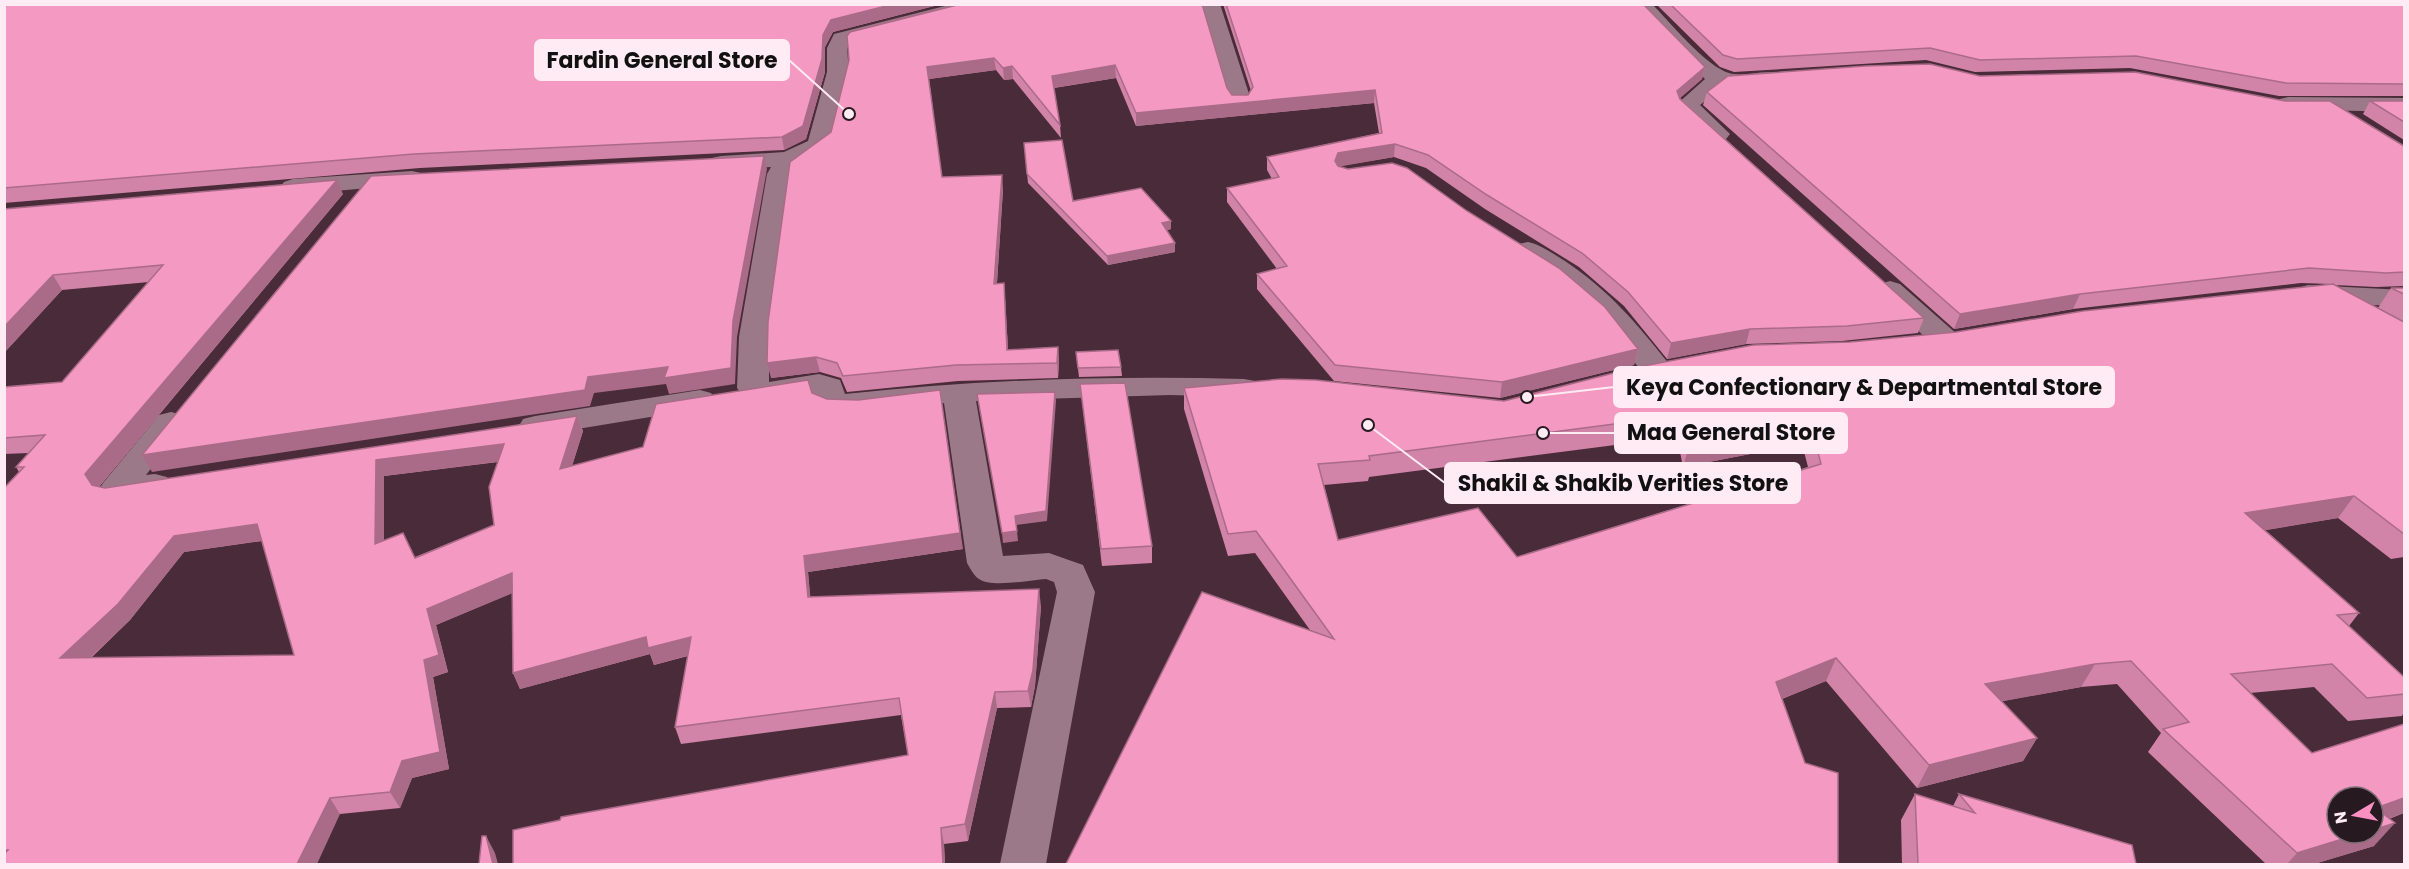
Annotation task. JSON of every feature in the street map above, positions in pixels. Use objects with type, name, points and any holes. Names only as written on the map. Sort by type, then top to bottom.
[{"type":"street","points":[[694,164],[789,159],[819,145],[838,72],[837,48],[841,38],[863,30],[978,4]]},
{"type":"street","points":[[1210,4],[1240,100]]},
{"type":"street","points":[[1641,4],[1710,74],[1732,81],[1786,77]]},
{"type":"street","points":[[1720,78],[1687,105],[1739,153]]},
{"type":"street","points":[[2265,103],[2404,105]]},
{"type":"street","points":[[2326,104],[2365,128]]},
{"type":"street","points":[[757,392],[753,388],[754,337],[779,174],[789,159]]},
{"type":"street","points":[[265,189],[432,177]]},
{"type":"street","points":[[347,208],[369,181]]},
{"type":"street","points":[[1503,235],[1568,275],[1591,293],[1613,314],[1659,372]]},
{"type":"street","points":[[1869,270],[1959,339],[1912,345]]},
{"type":"street","points":[[2323,293],[2384,324]]},
{"type":"street","points":[[2278,297],[2323,293],[2404,299]]},
{"type":"street","points":[[1626,378],[1692,366]]},
{"type":"street","points":[[512,429],[819,383],[829,387],[830,402],[837,405],[958,392],[1170,386],[1270,388]]},
{"type":"street","points":[[958,392],[986,563],[992,570],[1049,566],[1070,574],[1076,592],[1023,864]]},
{"type":"street","points":[[185,480],[115,491],[190,400]]},
{"type":"building","points":[[4,4],[894,4],[831,20],[823,35],[822,59],[803,126],[782,137],[414,154],[4,188]]},
{"type":"building","points":[[961,4],[1202,4],[1227,88],[1232,95],[1248,95],[1253,87],[1226,4],[1643,4],[1705,67],[1677,91],[1680,99],[1924,318],[1847,326],[1750,329],[1671,343],[1628,292],[1582,253],[1487,195],[1428,155],[1395,144],[1338,153],[1335,161],[1338,166],[1348,169],[1392,163],[1407,168],[1467,211],[1559,268],[1605,307],[1638,349],[1502,382],[1335,365],[1257,274],[1287,266],[1227,188],[1279,177],[1267,157],[1382,133],[1375,90],[1136,113],[1115,65],[1052,76],[1060,125],[1012,66],[1003,68],[994,58],[927,67],[942,177],[1002,175],[994,284],[1004,283],[1007,350],[1058,347],[1057,363],[956,365],[843,376],[837,363],[816,357],[767,363],[768,322],[790,162],[831,132],[849,60],[847,36],[850,32]]},
{"type":"building","points":[[1670,4],[2404,4],[2404,84],[2286,83],[2136,56],[1980,60],[1930,48],[1737,59],[1723,55]]},
{"type":"building","points":[[1930,64],[1980,76],[2135,72],[2285,101],[2330,101],[2404,146],[2404,272],[2309,268],[2080,294],[1960,314],[1707,92],[1728,76],[1865,66]]},
{"type":"building","points":[[2370,101],[2404,101],[2404,122]]},
{"type":"building","points":[[1062,140],[1073,201],[1141,188],[1171,221],[1162,223],[1175,243],[1107,256],[1027,174],[1024,143]]},
{"type":"building","points":[[764,156],[733,321],[731,368],[664,378],[668,367],[588,377],[585,390],[142,455],[371,176]]},
{"type":"building","points":[[337,180],[85,474],[92,485],[105,488],[577,416],[560,469],[643,447],[656,404],[808,380],[812,393],[827,399],[858,400],[940,390],[960,533],[804,556],[808,597],[1039,589],[1033,670],[1028,691],[995,692],[965,824],[941,828],[943,864],[513,864],[513,830],[560,820],[561,817],[908,755],[899,698],[675,727],[691,637],[648,648],[646,637],[513,673],[512,573],[427,609],[439,655],[424,660],[440,752],[402,761],[390,792],[330,798],[297,864],[4,864],[4,854],[8,850],[4,850],[4,488],[24,467],[16,467],[45,435],[4,438],[4,387],[62,382],[163,265],[53,275],[4,327],[4,209]],"holes":[[[504,444],[489,487],[494,525],[415,558],[403,533],[375,544],[376,460]],[[257,524],[294,655],[60,658],[118,604],[174,536]]]},
{"type":"building","points":[[2333,284],[2404,322],[2404,534],[2354,496],[2245,513],[2359,613],[2337,615],[2404,677],[2404,694],[2367,698],[2332,664],[2231,674],[2312,753],[2404,724],[2404,798],[2385,805],[2385,785],[2325,785],[2325,844],[2297,853],[2163,729],[2189,722],[2131,661],[2095,664],[1985,684],[2037,738],[1929,765],[1836,658],[1776,682],[1805,763],[1838,773],[1838,864],[1066,864],[1202,592],[1334,639],[1256,531],[1228,534],[1184,388],[1282,379],[1316,380],[1504,401],[1633,368],[1753,345],[1850,342],[1956,332],[2083,311]],"holes":[[[1683,415],[1689,446],[1810,422],[1821,464],[1517,557],[1478,508],[1338,540],[1318,464],[1370,460],[1369,456]]]},
{"type":"building","points":[[2391,288],[2404,288],[2404,294]]},
{"type":"building","points":[[1118,350],[1121,367],[1078,368],[1076,352]]},
{"type":"building","points":[[1125,383],[1152,546],[1101,549],[1080,384]]},
{"type":"building","points":[[1055,392],[1046,511],[1015,516],[1017,531],[1002,533],[977,394]]},
{"type":"building","points":[[1915,794],[1975,813],[1959,794],[2132,845],[2136,864],[1918,864]]},
{"type":"building","points":[[2385,815],[2395,823],[2385,826]]},
{"type":"building","points":[[482,836],[486,836],[493,864],[479,864]]},
{"type":"place","name":"Fardin General Store","points":[[849,114]]},
{"type":"place","name":"Keya Confectionary & Departmental Store","points":[[1527,397]]},
{"type":"place","name":"Shakil & Shakib Verities Store","points":[[1368,425]]},
{"type":"place","name":"Maa General Store","points":[[1543,433]]}]
